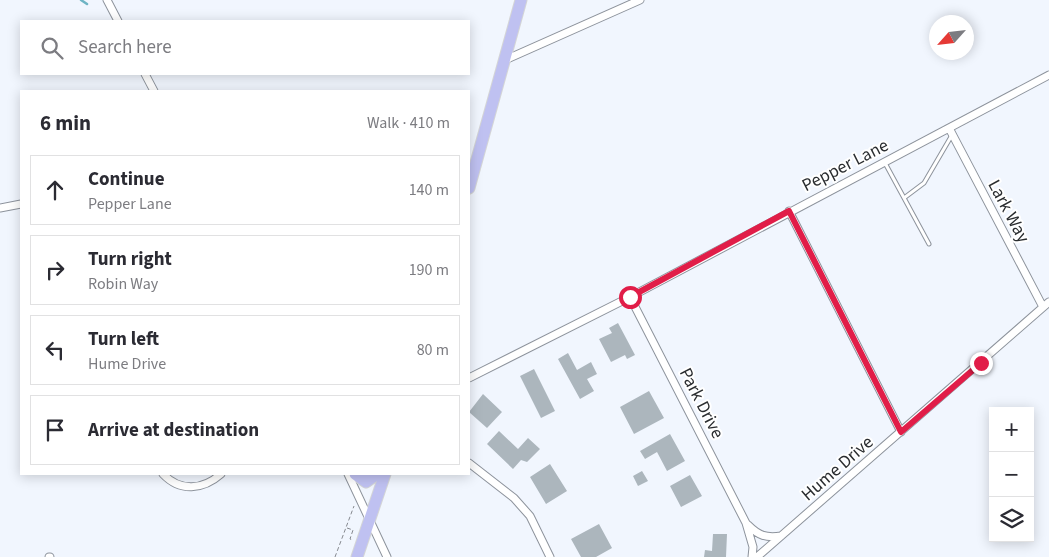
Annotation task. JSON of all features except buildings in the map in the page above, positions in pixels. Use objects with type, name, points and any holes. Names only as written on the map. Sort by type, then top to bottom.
[{"type":"main road","points":[[470,184],[520,0]]},
{"type":"main road","points":[[356,475],[366,482],[376,475]]},
{"type":"main road","points":[[357,557],[368,519],[385,475]]},
{"type":"street","points":[[107,0],[117,20]]},
{"type":"street","points":[[504,60],[640,0]]},
{"type":"street","points":[[146,75],[153,90]]},
{"type":"street","name":"Pepper Lane","points":[[470,377],[630,297],[884,162],[951,132],[1049,75]]},
{"type":"street","name":"Lark Way","points":[[951,132],[1046,305]]},
{"type":"street","points":[[0,208],[20,204]]},
{"type":"street","points":[[789,211],[901,432]]},
{"type":"street","name":"Park Drive","points":[[630,297],[746,523],[753,547],[752,557]]},
{"type":"street","name":"Hume Drive","points":[[757,557],[1046,305]]},
{"type":"street","points":[[470,464],[520,504],[530,516],[550,557]]},
{"type":"street","points":[[164,475],[181,486],[197,488],[212,482],[220,475]]},
{"type":"street","points":[[348,475],[387,557]]},
{"type":"street","name":"Park Drive","points":[[746,523],[755,532],[766,538],[781,536]]},
{"type":"lane","points":[[904,198],[924,183],[951,132]]},
{"type":"lane","points":[[884,162],[929,244]]},
{"type":"path","points":[[335,557],[358,496]]},
{"type":"path","points":[[346,528],[353,530],[350,539],[354,541]]},
{"type":"waterway","points":[[81,0],[87,4]]},
{"type":"route","points":[[630,297],[789,211],[901,432],[981,363]]}]
